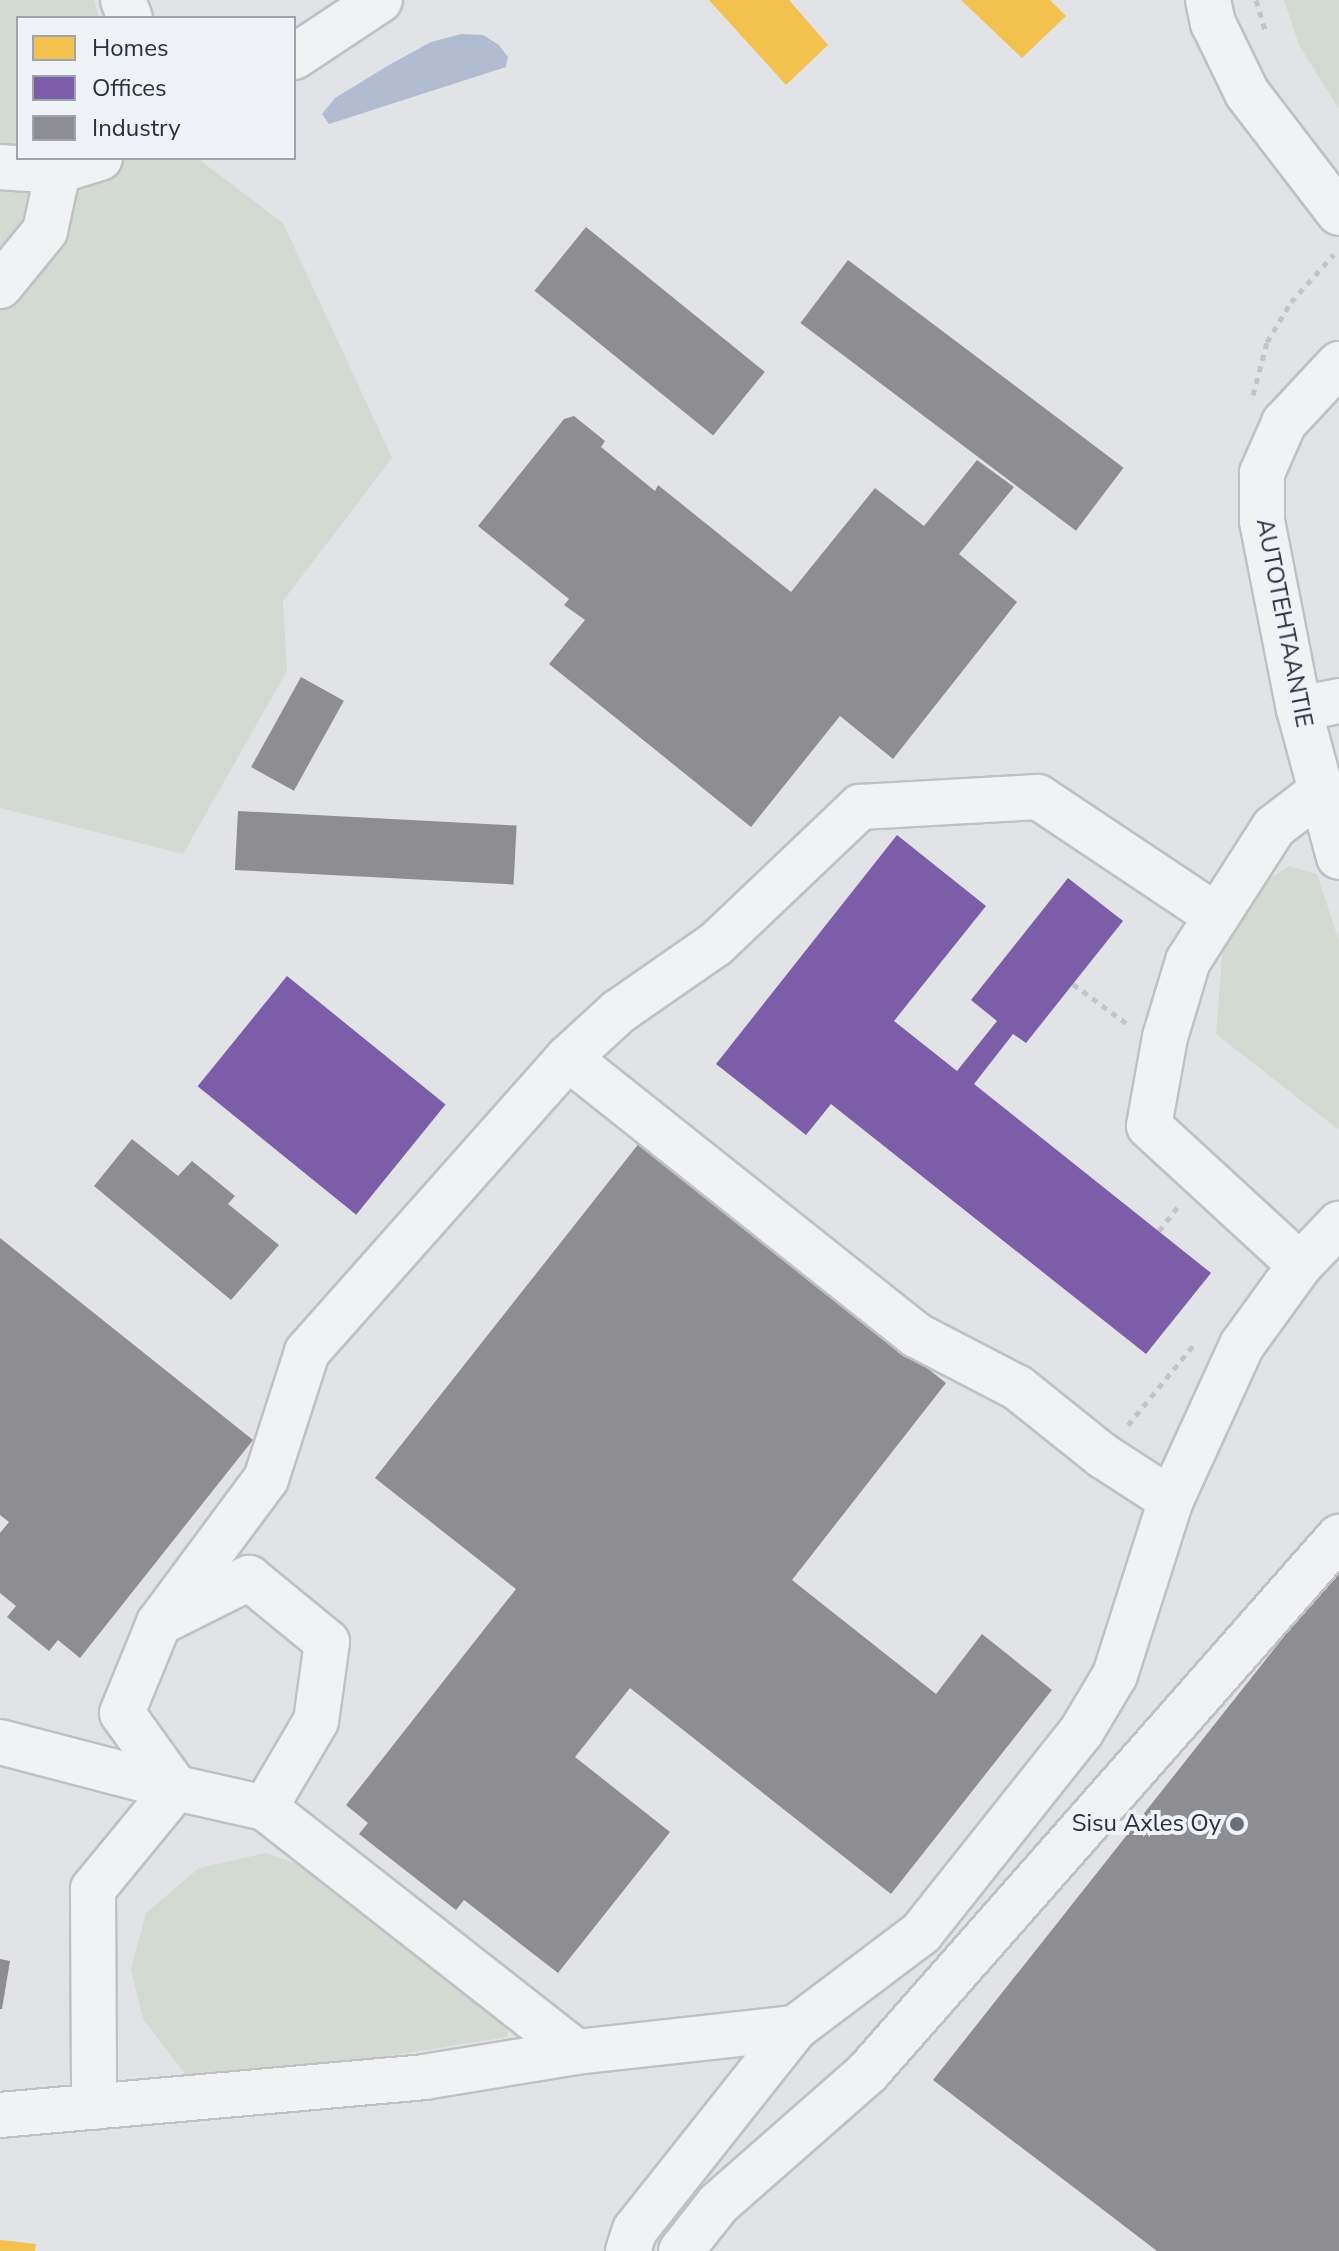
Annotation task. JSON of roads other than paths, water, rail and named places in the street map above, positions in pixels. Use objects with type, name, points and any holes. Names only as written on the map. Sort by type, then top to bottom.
[{"type":"street","points":[[296,56],[380,0]]},
{"type":"street","points":[[1208,0],[1213,23],[1247,93],[1339,213]]},
{"type":"street","points":[[0,167],[58,171],[94,160]]},
{"type":"street","points":[[0,286],[45,231],[58,171]]},
{"type":"street","name":"AUTOTEHTAANTIE","points":[[1339,364],[1284,423],[1262,473],[1262,521],[1319,705],[1321,791],[1339,857]]},
{"type":"street","points":[[1300,1265],[1149,1126],[1162,1050],[1188,961],[1274,827],[1321,791]]},
{"type":"street","points":[[176,1788],[122,1713],[159,1623],[266,1479],[307,1352],[568,1058],[618,1012],[716,944],[860,807],[1038,797],[1215,915]]},
{"type":"street","points":[[568,1058],[916,1335],[1018,1388],[1103,1456],[1171,1500]]},
{"type":"street","points":[[628,2251],[635,2230],[795,2028],[921,1933],[1081,1732],[1115,1675],[1171,1500],[1242,1345],[1300,1265],[1339,1224]]},
{"type":"street","points":[[681,2251],[718,2204],[868,2072],[1339,1537]]},
{"type":"street","points":[[159,1623],[249,1578],[327,1642],[316,1721],[265,1808]]},
{"type":"street","points":[[0,1742],[265,1808],[576,2052]]},
{"type":"street","points":[[94,2107],[93,1889],[176,1788]]},
{"type":"street","points":[[0,2115],[424,2077],[576,2052],[795,2028]]},
{"type":"water","points":[[461,34],[483,35],[499,45],[508,57],[506,67],[329,124],[322,114],[335,98],[389,65],[431,42]]},
{"type":"place","name":"Sisu Axles Oy","points":[[1237,1824]]}]
